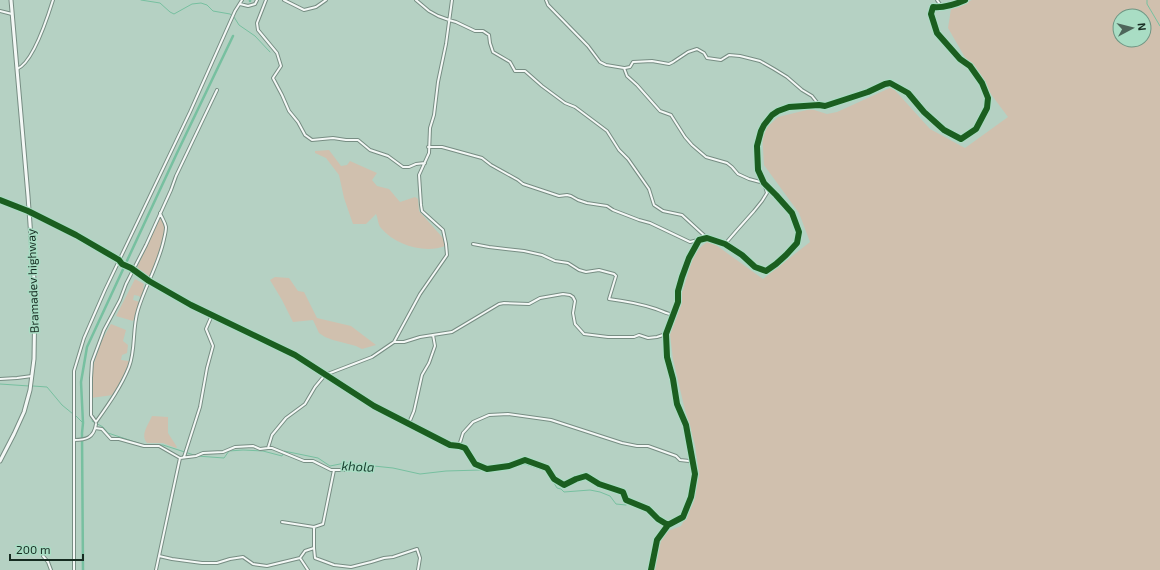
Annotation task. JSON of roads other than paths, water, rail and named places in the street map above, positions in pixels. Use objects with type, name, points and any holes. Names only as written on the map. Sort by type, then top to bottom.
[{"type":"street","name":"Bramadev highway","points":[[0,461],[24,412],[30,390],[34,359],[35,294],[11,0]]},
{"type":"street","points":[[16,68],[20,68],[34,51],[38,43],[38,38],[47,21],[53,0]]},
{"type":"street","points":[[74,570],[74,371],[84,338],[105,290],[242,0]]},
{"type":"street","points":[[240,4],[248,6],[255,4],[257,0]]},
{"type":"street","points":[[266,0],[257,22],[258,30],[276,53],[281,66],[273,78],[282,94],[288,111],[298,122],[305,135],[312,140],[333,138],[358,140],[370,150],[388,156],[403,167],[425,163]]},
{"type":"street","points":[[284,0],[304,10],[316,7],[326,0]]},
{"type":"street","points":[[416,0],[429,11],[475,31],[483,32],[489,35],[493,52],[510,62],[515,71],[525,71],[565,103],[575,107],[608,131],[619,150],[628,159],[649,189],[654,205],[662,211],[682,215],[707,238],[725,244],[742,255],[755,268],[766,271],[797,243],[799,232],[792,213],[764,183],[748,179],[738,174],[732,166],[706,157],[692,145],[671,115],[660,111],[627,76],[624,68]]},
{"type":"street","points":[[268,448],[272,435],[286,418],[305,404],[315,387],[325,375],[372,358],[394,342],[420,294],[447,255],[443,230],[422,211],[419,175],[429,153],[428,147],[430,128],[434,114],[452,0]]},
{"type":"street","points":[[546,0],[548,5],[588,46],[600,62],[606,65],[624,68],[630,67],[633,62],[669,64],[688,52],[697,49],[704,53],[707,58],[721,60],[729,56],[740,56],[760,61],[787,77],[802,90],[812,96],[819,106]]},
{"type":"street","points":[[937,0],[943,7]]},
{"type":"street","points":[[725,244],[762,201],[766,193],[764,183],[758,170],[756,146],[764,125],[772,115],[778,111],[789,108],[825,106],[839,103],[890,83],[908,93],[924,112],[944,130],[961,139],[976,129],[987,108],[988,98],[982,83],[970,66],[960,59],[937,33],[931,14],[933,7],[952,6],[966,0]]},
{"type":"street","points":[[0,11],[12,14]]},
{"type":"street","points":[[160,213],[166,228],[163,247],[156,269],[149,281],[138,310],[134,326],[133,347],[129,366],[123,380],[96,422],[91,415],[92,362],[104,330],[120,300],[126,284],[217,90]]},
{"type":"street","points":[[428,147],[442,147],[482,158],[523,184],[559,196],[567,195],[587,203],[607,206],[613,210],[650,223],[690,242],[707,238]]},
{"type":"street","points":[[0,200],[28,211],[76,235],[119,260],[122,264],[133,269],[149,281],[191,306],[295,355],[374,406],[450,445],[465,448],[474,464],[487,469],[509,466],[525,460],[547,468],[554,479],[564,485],[586,476],[599,484],[623,492],[626,500],[648,509],[668,526]]},
{"type":"street","points":[[651,570],[657,540],[668,526],[683,517],[691,497],[695,474],[686,425],[677,404],[673,379],[667,357],[666,334],[678,302],[678,292],[682,277],[689,258],[699,240]]},
{"type":"street","points":[[473,244],[518,250],[555,261],[568,263],[579,270],[586,272],[599,270],[614,274],[616,276],[615,283],[610,299],[657,309],[667,314],[674,315]]},
{"type":"street","points":[[394,342],[404,342],[452,332],[499,304],[529,304],[540,298],[563,294],[573,297],[575,301],[573,313],[575,324],[584,334],[608,337],[634,337],[639,335],[648,338],[666,334]]},
{"type":"street","points":[[184,458],[200,407],[207,368],[213,346],[206,329],[212,315]]},
{"type":"street","points":[[408,423],[414,411],[422,375],[429,363],[434,346],[433,335]]},
{"type":"street","points":[[0,379],[32,378]]},
{"type":"street","points":[[459,446],[463,433],[474,422],[489,416],[508,414],[551,420],[622,443],[637,446],[648,446],[676,456],[680,460],[689,461],[694,465]]},
{"type":"street","points":[[74,440],[86,439],[92,435],[96,424]]},
{"type":"street","points":[[95,428],[102,429],[111,439],[119,439],[144,446],[159,446],[180,458],[196,456],[203,453],[223,452],[235,447],[253,446],[260,449],[272,448],[304,461],[313,461],[331,470],[344,470],[352,467],[362,468]]},
{"type":"street","points":[[156,570],[180,458]]},
{"type":"street","points":[[282,522],[314,527],[323,524],[334,470]]},
{"type":"street","points":[[314,527],[315,558],[334,565],[351,567],[393,557],[417,549],[420,558],[418,570]]},
{"type":"street","points":[[159,556],[172,560],[217,563],[243,557],[253,564],[267,566],[300,558],[305,551],[314,548]]},
{"type":"street","points":[[43,556],[48,562],[51,570]]},
{"type":"street","points":[[300,558],[308,570]]},
{"type":"waterway","points":[[141,0],[160,3],[174,14],[192,4],[201,3],[207,5],[213,11],[230,14],[239,25],[255,36],[270,52]]},
{"type":"waterway","points":[[1147,0],[1147,4],[1160,26]]},
{"type":"waterway","points":[[83,570],[83,423],[81,382],[87,347],[233,36]]},
{"type":"waterway","name":"khola","points":[[0,384],[29,386]]},
{"type":"waterway","name":"khola","points":[[33,386],[47,387],[62,405],[73,414]]},
{"type":"waterway","name":"khola","points":[[76,416],[83,423]]},
{"type":"waterway","name":"khola","points":[[92,421],[103,427],[108,433],[144,445],[163,445],[194,455]]},
{"type":"waterway","name":"khola","points":[[197,456],[224,458],[229,451],[243,450],[263,451],[282,456],[284,451],[318,458],[330,466],[345,463],[393,468],[420,474],[446,471],[494,471],[525,464],[546,471],[557,488],[564,492],[590,490],[600,492],[610,496],[616,504],[626,505]]}]
